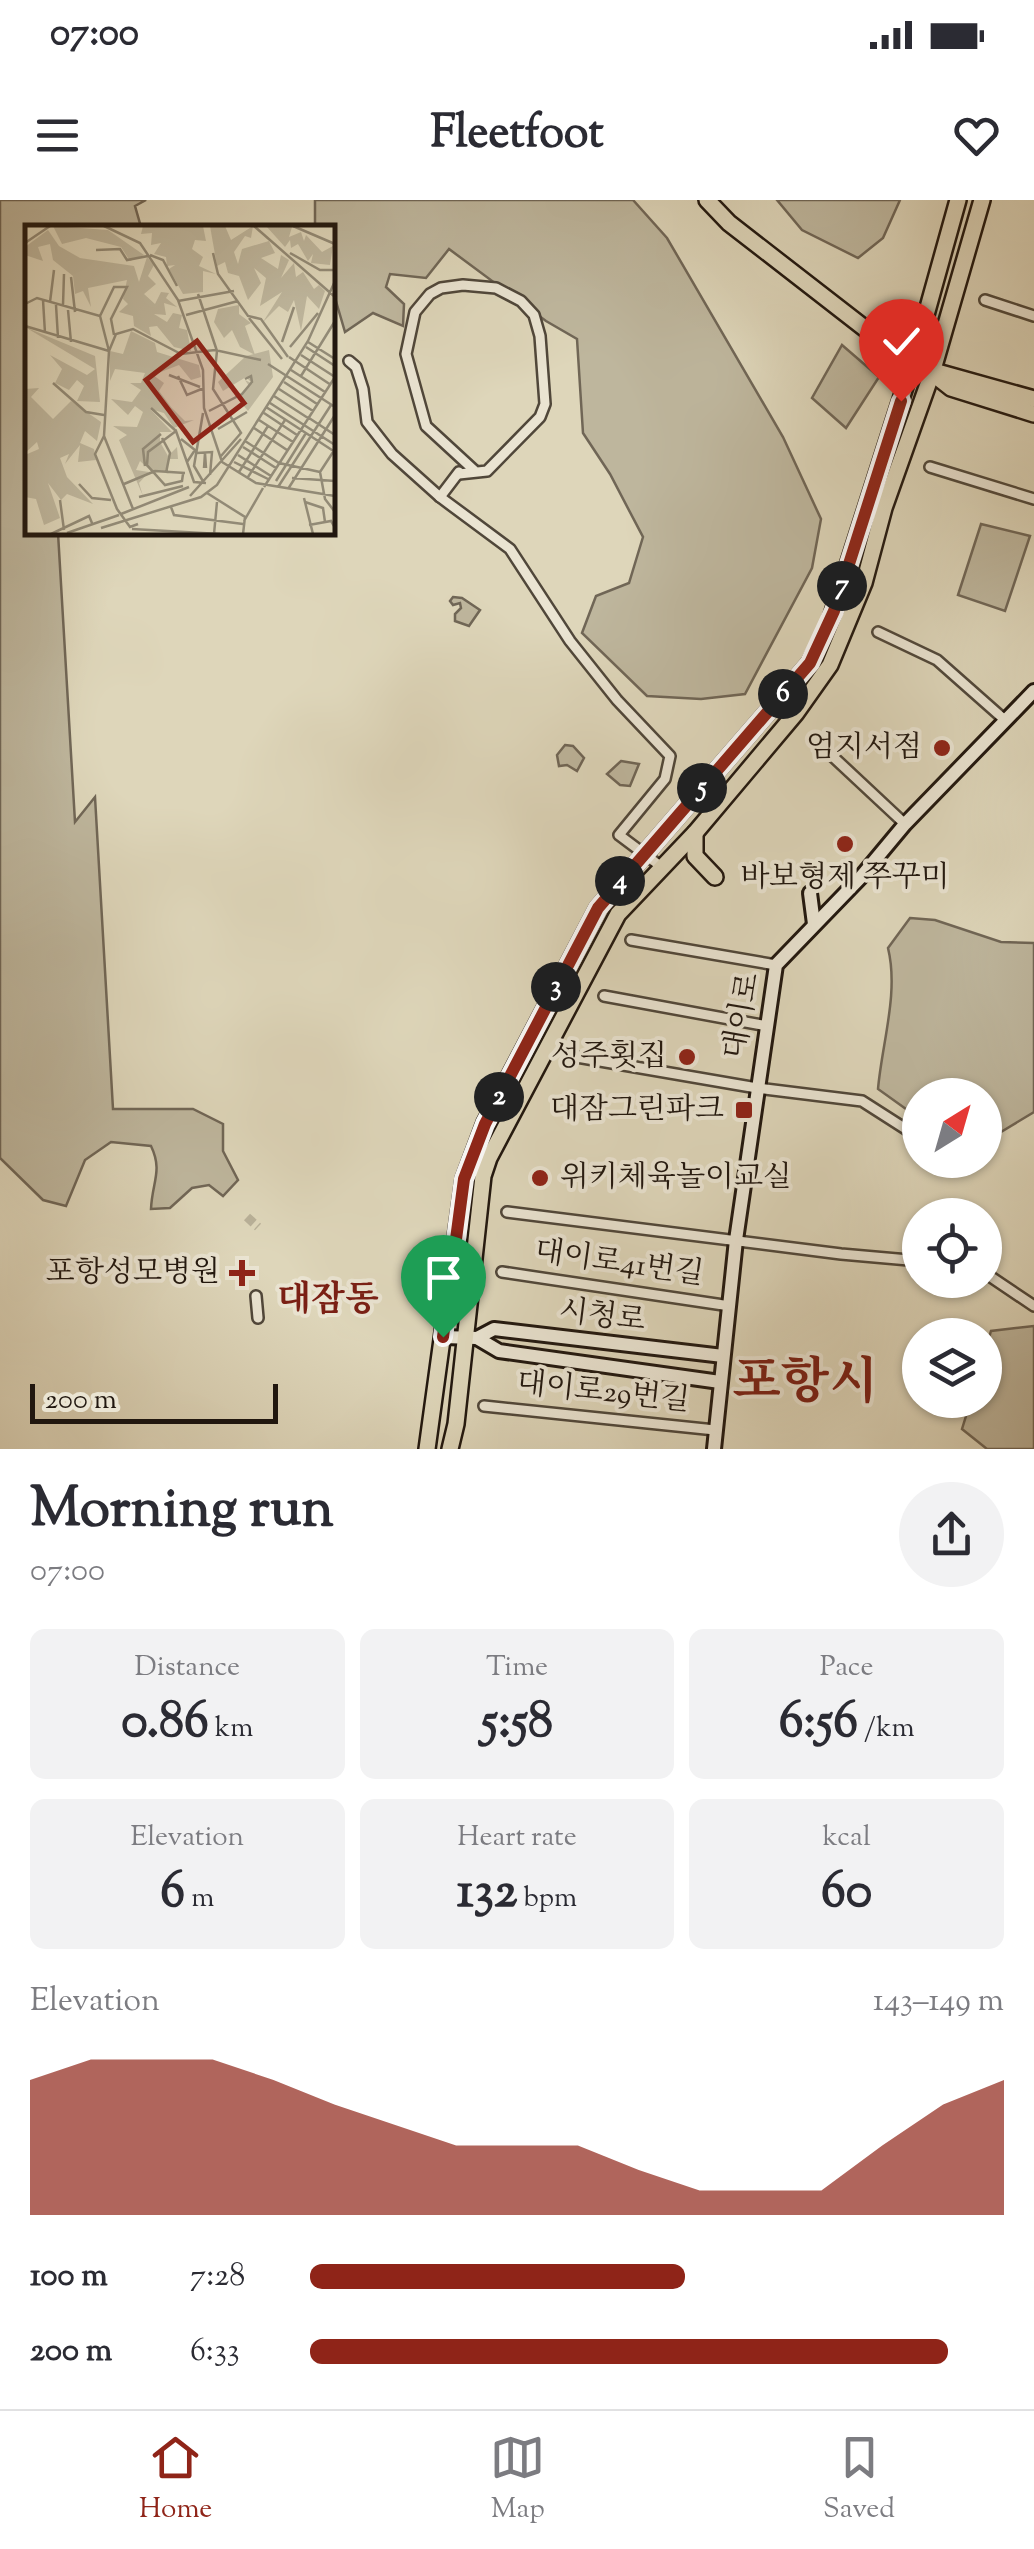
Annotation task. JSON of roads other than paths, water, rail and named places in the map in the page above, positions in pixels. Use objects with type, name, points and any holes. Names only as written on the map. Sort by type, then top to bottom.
[{"type":"main road","points":[[707,200],[728,224],[912,365],[932,373],[951,388],[1034,414]]},
{"type":"main road","points":[[427,1449],[464,1179],[485,1124],[590,922],[610,892],[806,667],[818,647],[834,611],[912,365],[958,200]]},
{"type":"main road","points":[[450,1449],[471,1338],[483,1176],[489,1158],[605,932],[796,714],[830,664],[855,609],[884,508],[932,373],[982,200]]},
{"type":"main road","points":[[932,373],[951,374],[1034,399]]},
{"type":"main road","points":[[695,833],[692,844],[697,860],[716,878]]},
{"type":"street","points":[[459,474],[486,472],[540,418],[545,404],[540,336],[534,315],[521,302],[496,288],[464,285],[430,294],[415,312],[406,354],[426,426],[476,472]]},
{"type":"street","points":[[986,300],[1034,316]]},
{"type":"street","points":[[349,362],[356,367],[363,388],[367,422],[392,454],[440,498],[510,549],[570,641],[617,700],[670,756],[665,779],[618,835],[663,868]]},
{"type":"street","points":[[440,498],[459,474],[461,461]]},
{"type":"street","points":[[930,468],[1034,499]]},
{"type":"street","points":[[878,632],[937,660],[1006,721]]},
{"type":"street","name":"대이로","points":[[714,1449],[736,1240],[776,965],[1034,690]]},
{"type":"street","points":[[813,738],[905,824]]},
{"type":"street","points":[[810,893],[814,924]]},
{"type":"street","points":[[631,940],[776,965]]},
{"type":"street","points":[[604,996],[767,1026]]},
{"type":"street","points":[[572,1056],[757,1088],[862,1101],[902,1127]]},
{"type":"street","points":[[507,1212],[902,1259]]},
{"type":"street","name":"대이로41번길","points":[[502,1272],[730,1306]]},
{"type":"street","points":[[1002,1284],[1034,1306]]},
{"type":"street","points":[[256,1296],[258,1318]]},
{"type":"street","name":"시청로","points":[[443,1337],[471,1338],[494,1329],[723,1356]]},
{"type":"street","name":"시청로","points":[[471,1338],[499,1352],[720,1382]]},
{"type":"street","name":"대이로29번길","points":[[484,1406],[716,1430]]},
{"type":"tunnel","points":[[247,1217],[258,1227]]},
{"type":"place","name":"엄지서점","points":[[942,748]]},
{"type":"place","name":"바보형제 쭈꾸미","points":[[845,844]]},
{"type":"place","name":"성주횟집","points":[[687,1057]]},
{"type":"place","name":"대잠그린파크","points":[[744,1110]]},
{"type":"place","name":"위키체육놀이교실","points":[[540,1178]]},
{"type":"place","name":"포항성모병원","points":[[242,1273]]},
{"type":"district","name":"대잠동","points":[[328,1301]]},
{"type":"district","name":"포항시","points":[[805,1385]]}]
